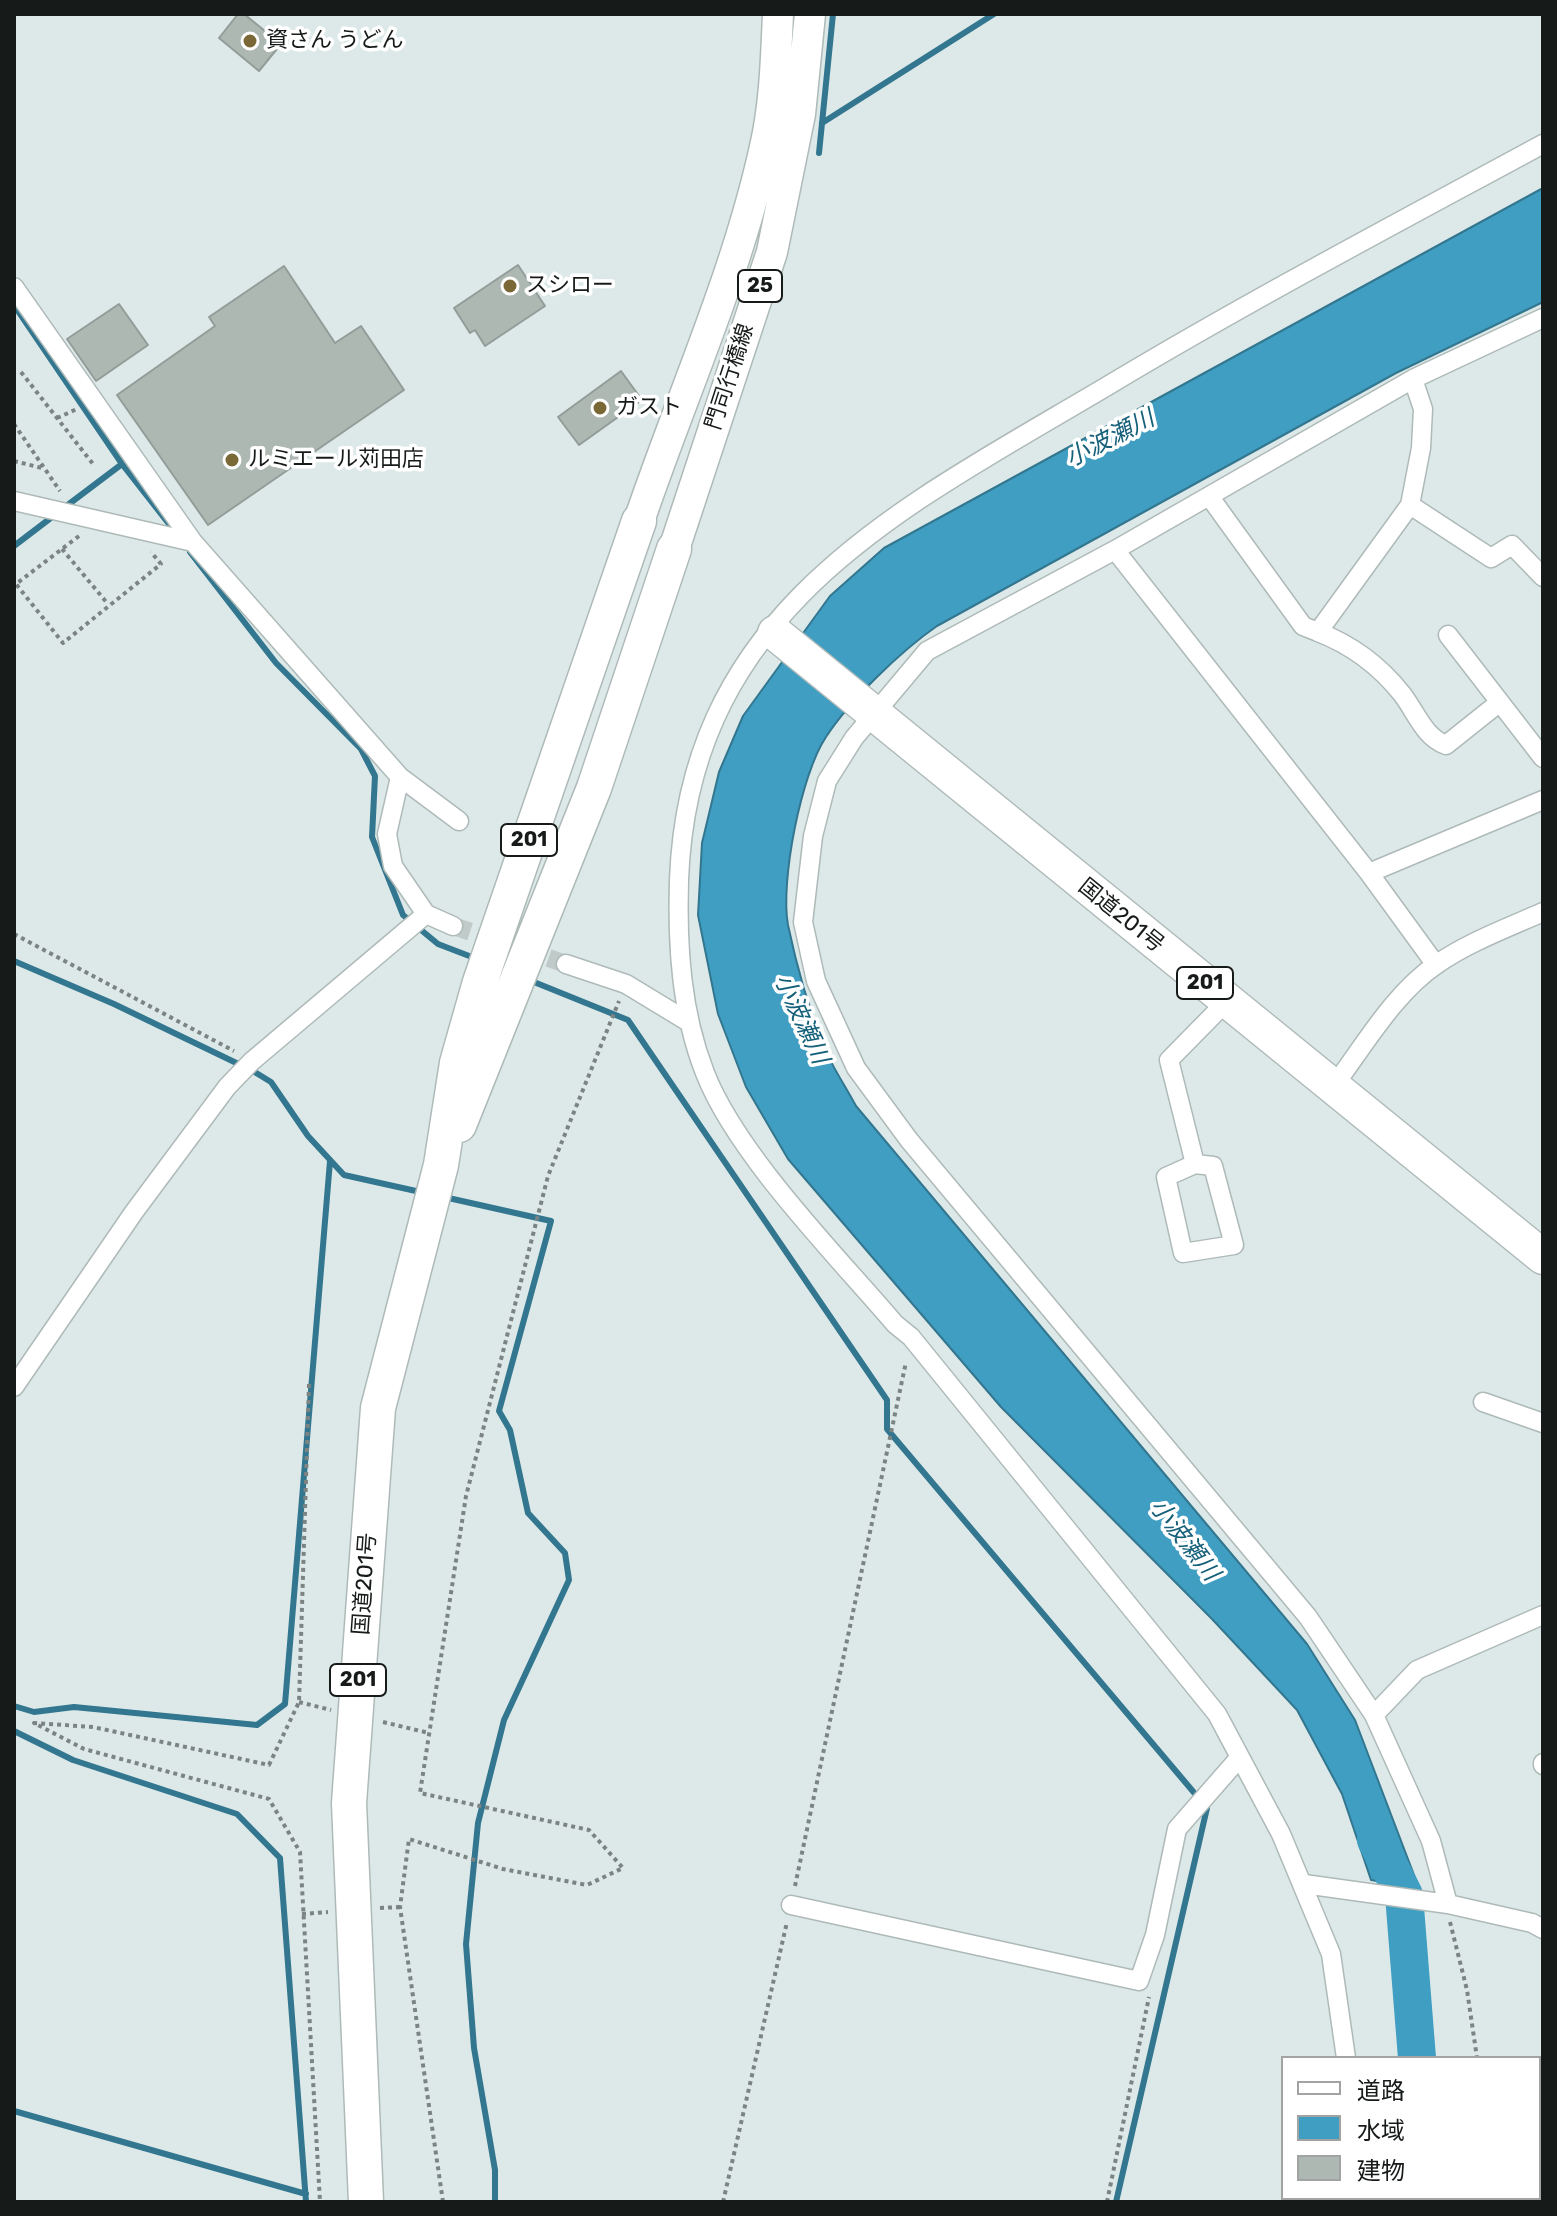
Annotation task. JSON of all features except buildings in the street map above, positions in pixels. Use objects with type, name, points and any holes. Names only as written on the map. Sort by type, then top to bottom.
[{"type":"highway","name":"国道201号","points":[[366,2202],[349,1803],[378,1408],[441,1165],[457,1063],[480,982],[639,521]]},
{"type":"highway","name":"国道201号","points":[[441,1165],[480,1079],[594,788],[674,549]]},
{"type":"highway","name":"国道201号","points":[[775,633],[1543,1257]]},
{"type":"main road","name":"門司行橋線","points":[[639,521],[742,238],[766,145],[778,14]]},
{"type":"main road","name":"門司行橋線","points":[[674,549],[772,252],[800,114],[810,14]]},
{"type":"street","points":[[1346,2056],[1331,1954],[1304,1884],[1217,1714],[911,1337],[895,1324],[750,1151],[706,1078],[687,1021],[677,922],[680,843],[692,777],[714,718],[745,665],[769,628],[815,579],[865,534],[938,486],[1218,320],[1543,144]]},
{"type":"street","points":[[14,287],[193,542],[400,777],[459,821]]},
{"type":"street","points":[[1441,1903],[1431,1841],[1374,1715],[1308,1617],[909,1140],[856,1068],[816,981],[803,922],[813,836],[827,781],[870,713],[927,651],[1115,550],[1413,379],[1543,318]]},
{"type":"street","points":[[1318,632],[1410,505],[1421,448],[1423,409],[1413,379]]},
{"type":"street","points":[[1209,496],[1303,626],[1345,642],[1377,666],[1433,741],[1446,745],[1500,702]]},
{"type":"street","points":[[14,501],[193,542]]},
{"type":"street","points":[[1410,505],[1491,558],[1512,545],[1543,577]]},
{"type":"street","points":[[1115,550],[1369,873],[1436,965]]},
{"type":"street","points":[[1448,635],[1543,758]]},
{"type":"street","points":[[400,777],[387,834],[393,866],[426,914],[453,926]]},
{"type":"street","points":[[1369,873],[1543,800]]},
{"type":"street","points":[[1333,1087],[1408,990],[1436,965],[1491,934],[1543,912]]},
{"type":"street","points":[[14,1387],[134,1212],[227,1087],[252,1061],[426,914]]},
{"type":"street","points":[[566,964],[626,984],[687,1021]]},
{"type":"street","points":[[1195,1164],[1169,1060],[1227,1001]]},
{"type":"street","points":[[1195,1164],[1213,1166],[1234,1245],[1183,1253],[1166,1177],[1195,1164]]},
{"type":"street","points":[[1483,1402],[1543,1423]]},
{"type":"street","points":[[1374,1715],[1417,1670],[1543,1615]]},
{"type":"street","points":[[791,1905],[1139,1981],[1155,1935],[1177,1829],[1240,1757]]},
{"type":"street","points":[[1304,1884],[1441,1903],[1532,1923],[1543,1929]]},
{"type":"path","points":[[21,372],[93,464]]},
{"type":"path","points":[[14,424],[76,514]]},
{"type":"path","points":[[14,461],[45,468]]},
{"type":"path","points":[[100,520],[16,584],[63,643],[161,564],[133,529]]},
{"type":"path","points":[[62,549],[108,604]]},
{"type":"path","points":[[14,934],[252,1061]]},
{"type":"path","points":[[443,2202],[400,1907],[409,1839],[503,1869],[587,1885],[623,1868],[589,1830],[420,1793],[466,1496],[548,1176],[626,984]]},
{"type":"path","points":[[723,2202],[791,1905],[911,1337]]},
{"type":"path","points":[[309,1384],[299,1702],[269,1765],[93,1727],[34,1723],[84,1749],[269,1799],[300,1852],[320,2202]]},
{"type":"path","points":[[1441,1903],[1477,2056]]},
{"type":"path","points":[[1107,2202],[1150,1993],[1139,1981]]},
{"type":"water","points":[[1543,188],[1543,302],[1396,373],[937,626],[892,662],[848,708],[817,754],[801,801],[787,883],[788,925],[807,999],[825,1050],[856,1106],[1307,1644],[1355,1720],[1419,1888],[1371,1880],[1342,1794],[1297,1710],[1212,1619],[1001,1407],[788,1159],[746,1087],[718,1014],[698,915],[702,843],[719,772],[743,716],[830,596],[884,548]]},
{"type":"waterway","points":[[819,153],[833,14]]},
{"type":"waterway","points":[[822,123],[994,14]]},
{"type":"waterway","points":[[14,305],[122,464],[65,507]]},
{"type":"waterway","points":[[122,464],[176,533]]},
{"type":"waterway","points":[[14,546],[56,514]]},
{"type":"waterway","points":[[190,552],[276,663],[361,749],[375,776],[372,837],[403,915],[438,944],[477,959]]},
{"type":"waterway","points":[[14,961],[114,1004],[271,1082],[308,1136],[344,1175],[425,1193]]},
{"type":"waterway","points":[[529,980],[628,1020],[887,1400],[887,1429],[1207,1808],[1116,2202]]},
{"type":"waterway","points":[[14,1706],[34,1712],[74,1707],[257,1725],[285,1704],[330,1161]]},
{"type":"waterway","points":[[444,1197],[551,1221],[499,1411],[510,1430],[528,1513],[565,1553],[569,1580],[504,1720],[478,1823],[466,1944],[474,2048],[495,2170],[495,2202]]},
{"type":"waterway","points":[[14,1731],[73,1760],[237,1814],[280,1858],[306,2202]]},
{"type":"waterway","name":"小波瀬川","points":[[1376,1840],[1404,1895],[1417,2056]]},
{"type":"waterway","points":[[14,2111],[306,2194]]},
{"type":"tunnel","points":[[453,926],[499,941]]},
{"type":"tunnel","points":[[523,949],[566,964]]},
{"type":"place","name":"資さん うどん","points":[[250,41]]},
{"type":"place","name":"スシロー","points":[[510,286]]},
{"type":"place","name":"ガスト","points":[[600,408]]},
{"type":"place","name":"ルミエール苅田店","points":[[232,460]]}]
